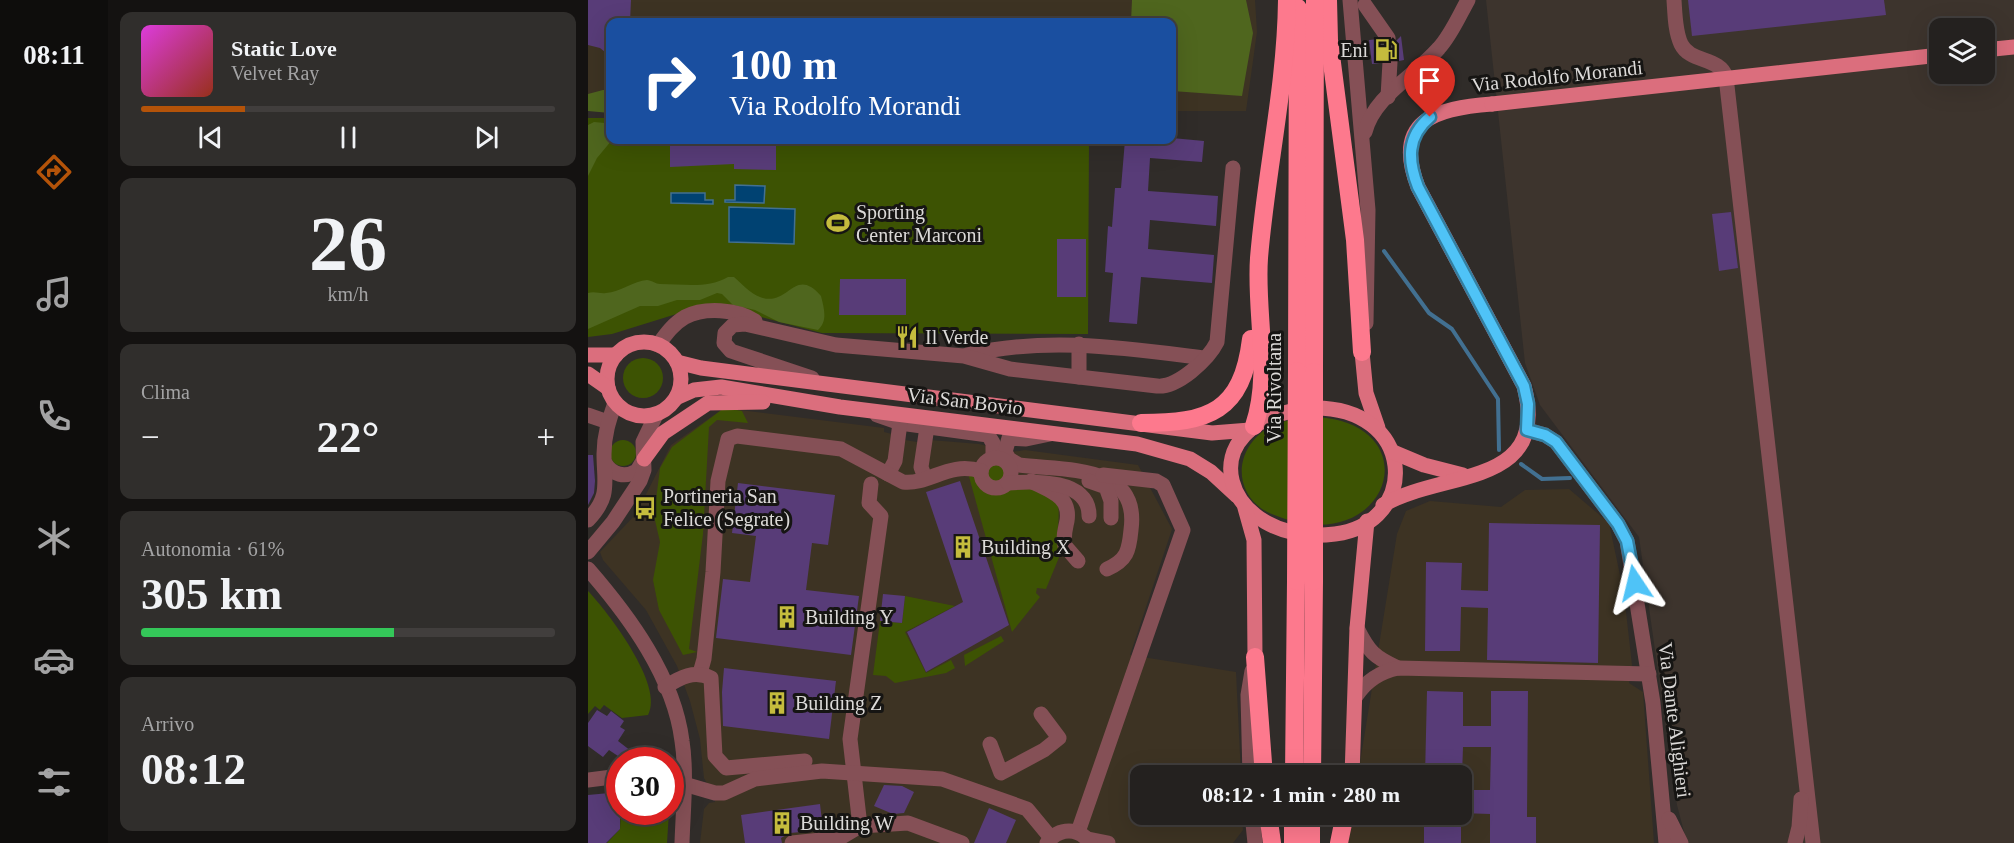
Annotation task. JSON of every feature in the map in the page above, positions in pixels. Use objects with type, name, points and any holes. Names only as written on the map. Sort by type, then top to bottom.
[{"type":"highway","points":[[1141,423],[1169,423],[1200,417],[1217,410],[1234,394],[1248,366],[1263,217],[1284,67],[1287,0]]},
{"type":"highway","name":"Via Rivoltana","points":[[1298,0],[1306,371]]},
{"type":"highway","name":"Via Rivoltana","points":[[1312,765],[1305,581],[1306,371],[1315,0]]},
{"type":"highway","points":[[1328,0],[1329,40],[1359,276],[1362,352]]},
{"type":"highway","points":[[1252,428],[1262,397],[1258,284]]},
{"type":"highway","name":"Via Rivoltana","points":[[1295,765],[1305,581]]},
{"type":"highway","points":[[1255,657],[1262,765]]},
{"type":"highway","points":[[1270,825],[1272,843]]},
{"type":"highway","points":[[1293,825],[1293,843]]},
{"type":"highway","points":[[1311,825],[1311,843]]},
{"type":"highway","points":[[1340,843],[1343,825]]},
{"type":"main road","points":[[1995,49],[2014,47]]},
{"type":"main road","name":"Via Rodolfo Morandi","points":[[1383,505],[1410,491],[1500,466],[1513,457],[1527,430],[1528,404],[1524,386],[1418,187],[1410,163],[1413,138],[1430,117],[1453,108],[1929,56]]},
{"type":"main road","points":[[588,355],[616,355],[636,343],[658,345],[671,354],[677,362],[681,380],[676,398],[666,410],[656,414],[637,416],[625,411],[615,403],[608,388],[608,371],[616,355]]},
{"type":"main road","points":[[1240,500],[1269,523],[1305,533],[1341,533],[1367,521],[1383,505],[1395,482],[1393,452],[1380,431],[1366,393],[1362,352]]},
{"type":"main road","name":"Via San Bovio","points":[[677,362],[701,368],[1218,434],[1252,428]]},
{"type":"main road","points":[[588,374],[608,388]]},
{"type":"main road","name":"Via San Bovio","points":[[676,398],[694,390],[721,387],[840,407],[1130,443],[1177,454],[1211,472],[1240,500]]},
{"type":"main road","points":[[644,459],[657,440],[671,426],[713,402],[780,402],[840,407]]},
{"type":"main road","points":[[1255,657],[1254,540],[1233,485],[1232,461],[1239,444],[1252,428],[1281,412],[1319,408],[1355,414],[1380,431]]},
{"type":"main road","name":"Via Rodolfo Morandi","points":[[1393,452],[1442,471],[1466,476]]},
{"type":"main road","points":[[1353,765],[1357,628],[1367,521]]},
{"type":"street","points":[[1363,141],[1369,117],[1440,47],[1468,0]]},
{"type":"street","points":[[1674,0],[1678,34],[1686,51],[1719,65],[1726,77],[1813,843]]},
{"type":"street","points":[[1360,4],[1363,141],[1370,248],[1368,307],[1362,352]]},
{"type":"street","points":[[1360,4],[1388,38]]},
{"type":"street","points":[[1388,97],[1390,62]]},
{"type":"street","points":[[832,385],[738,354],[726,348],[724,333],[733,325],[745,324],[836,345],[964,356],[1010,369],[1168,387],[1204,358],[1215,346],[1218,337],[1233,168]]},
{"type":"street","points":[[658,345],[683,318],[702,312],[727,312],[747,316],[764,329]]},
{"type":"street","points":[[964,356],[992,350],[1079,344],[1204,358]]},
{"type":"street","points":[[1079,344],[1079,377]]},
{"type":"street","points":[[588,520],[601,504],[604,495],[607,479],[604,458],[608,422],[615,403]]},
{"type":"street","points":[[857,408],[900,423],[988,435],[992,439],[993,458]]},
{"type":"street","points":[[588,552],[640,481],[644,459],[642,448],[644,436],[656,414]]},
{"type":"street","points":[[588,416],[608,422]]},
{"type":"street","points":[[888,474],[895,461],[900,423]]},
{"type":"street","points":[[925,477],[921,467],[927,426]]},
{"type":"street","name":"Via Dante Alighieri","points":[[1527,430],[1545,435],[1556,442],[1618,524],[1627,541],[1649,674],[1665,808],[1666,843]]},
{"type":"street","points":[[1053,433],[1026,439],[1009,438],[1005,452],[1018,465],[1156,481],[1163,485],[1183,530],[1085,838]]},
{"type":"street","points":[[700,673],[704,659],[713,572],[718,481],[728,439],[737,436],[841,449],[908,483],[960,467],[981,471]]},
{"type":"street","points":[[588,452],[604,458],[611,471],[623,475],[637,471],[644,459]]},
{"type":"street","points":[[993,458],[1005,461],[1010,477],[1000,488],[990,488],[983,481],[981,471],[985,462],[993,458]]},
{"type":"street","points":[[1103,475],[1121,486],[1127,496],[1132,516],[1127,557],[1107,569]]},
{"type":"street","points":[[1010,477],[1067,487],[1079,492],[1085,500],[1089,516]]},
{"type":"street","points":[[1010,477],[1100,483],[1106,487],[1111,501],[1111,518]]},
{"type":"street","points":[[1031,481],[1056,492],[1065,503],[1068,511],[1065,546],[1078,561]]},
{"type":"street","points":[[860,826],[850,739],[881,516],[869,503],[871,484]]},
{"type":"street","points":[[588,569],[634,627],[654,660],[683,742],[681,747]]},
{"type":"street","points":[[1357,628],[1367,649],[1379,659],[1398,668]]},
{"type":"street","points":[[1250,765],[1248,694],[1255,657]]},
{"type":"street","points":[[1356,696],[1364,684],[1383,672],[1398,668],[1649,674]]},
{"type":"street","points":[[665,687],[680,678],[700,673],[711,678],[713,739],[718,763],[726,768],[805,761]]},
{"type":"street","points":[[990,744],[1001,773],[1035,756],[1059,738],[1041,714]]},
{"type":"street","points":[[684,784],[715,793],[724,793],[754,779],[822,771],[942,779],[1027,809],[1049,841],[1064,831],[1108,843]]},
{"type":"street","points":[[854,774],[888,777]]},
{"type":"street","points":[[1795,843],[1806,776]]},
{"type":"street","points":[[590,778],[606,777]]},
{"type":"street","points":[[1665,808],[1681,843]]},
{"type":"street","points":[[792,843],[840,838],[860,826],[908,823],[962,843]]},
{"type":"street","points":[[681,825],[682,843]]},
{"type":"street","points":[[1247,843],[1252,825]]},
{"type":"street","points":[[1253,825],[1255,843]]},
{"type":"street","points":[[1348,843],[1349,825]]},
{"type":"shaded area","points":[[588,0],[1255,0],[1257,32],[1246,111],[1176,111],[1176,18],[606,18],[606,110],[588,110]]},
{"type":"shaded area","points":[[1486,0],[2014,0],[2014,843],[1687,843],[1677,805],[1639,537],[1540,405],[1525,363]]},
{"type":"shaded area","points":[[724,408],[884,428],[884,432],[892,434],[893,438],[929,444],[930,440],[979,444],[1012,452],[1025,450],[1138,465],[1172,529],[1130,655],[1236,672],[1241,765],[1130,765],[1130,825],[1243,825],[1243,830],[1233,843],[700,843],[704,809],[709,803],[715,802],[715,798],[704,778],[700,739],[690,701],[677,666],[646,610],[603,560],[600,552],[636,514],[671,445]]},
{"type":"shaded area","points":[[1569,489],[1609,523],[1624,594],[1632,665],[1629,683],[1643,692],[1654,843],[1348,843],[1351,825],[1472,825],[1472,765],[1360,765],[1397,534],[1406,511],[1430,501],[1501,507],[1525,490]]},
{"type":"green space","points":[[1132,0],[1246,0],[1253,33],[1242,96],[1176,91],[1176,18],[1131,18]]},
{"type":"green space","points":[[606,90],[606,113],[588,111],[588,94]]},
{"type":"green space","name":"Sporting Center Marconi","points":[[588,118],[606,118],[606,144],[1089,144],[1088,334],[822,333],[727,308],[699,307],[612,334],[588,337]]},
{"type":"green space","points":[[594,122],[606,124],[606,144],[609,144],[597,158],[588,176],[588,125]]},
{"type":"green space","points":[[734,277],[757,296],[770,299],[797,286],[804,285],[812,288],[821,296],[823,323],[818,330],[779,322],[755,310],[733,305],[722,294],[717,293],[700,300],[677,300],[658,306],[640,306],[588,329],[588,293],[611,292],[647,280],[660,284],[695,285],[712,283]]},
{"type":"green space","points":[[643,358],[651,359],[657,364],[662,370],[662,386],[657,392],[651,397],[643,398],[635,397],[629,392],[624,386],[623,378],[624,370],[629,364],[635,359]]},
{"type":"green space","points":[[724,408],[742,411],[748,423],[717,420],[709,427],[703,534],[689,649],[697,652],[683,655],[659,610],[653,580],[660,542],[654,516],[660,468],[672,447]]},
{"type":"green space","points":[[1318,417],[1351,425],[1373,439],[1383,459],[1384,479],[1375,499],[1358,515],[1333,524],[1301,523],[1281,518],[1262,509],[1252,500],[1242,478],[1245,455],[1250,444],[1259,435],[1281,422]]},
{"type":"green space","points":[[623,440],[632,444],[636,453],[632,462],[623,466],[614,462],[610,453],[614,444]]},
{"type":"green space","points":[[993,464],[1004,467],[1005,478],[1056,496],[1058,504],[1057,540],[1060,555],[1046,589],[1037,588],[1036,593],[1040,597],[1012,632],[968,473],[981,479],[987,479],[987,471]]},
{"type":"green space","points":[[588,591],[620,632],[642,669],[649,686],[651,702],[648,715],[622,718],[604,705],[600,710],[595,706],[588,714]]},
{"type":"green space","points":[[905,596],[955,606],[905,632],[926,673],[951,660],[955,668],[946,673],[895,683],[886,676],[873,675],[880,621],[902,623]]},
{"type":"green space","points":[[1001,636],[1004,641],[965,666],[964,655]]},
{"type":"green space","points":[[588,796],[606,805],[606,815]]},
{"type":"green space","points":[[620,825],[668,825],[667,843],[607,843],[620,829]]},
{"type":"water","points":[[735,185],[765,186],[764,203],[725,202],[725,200],[735,200]]},
{"type":"water","points":[[671,193],[705,193],[705,200],[713,200],[713,204],[671,203]]},
{"type":"water","points":[[729,207],[795,209],[794,244],[729,242]]},
{"type":"building","points":[[588,0],[631,0],[630,18],[606,18],[606,53],[600,48],[588,45]]},
{"type":"building","points":[[1688,0],[1884,0],[1886,15],[1692,36]]},
{"type":"building","name":"Eni","points":[[1401,36],[1404,60],[1399,61],[1396,54],[1390,52],[1382,56],[1380,63],[1372,64],[1369,40],[1377,39],[1383,47],[1389,48]]},
{"type":"building","points":[[1176,138],[1204,141],[1202,162],[1150,158],[1148,191],[1218,196],[1216,226],[1150,220],[1148,249],[1214,255],[1212,283],[1141,277],[1137,324],[1109,322],[1113,273],[1105,272],[1108,226],[1112,227],[1115,188],[1121,188],[1125,144],[1176,144]]},
{"type":"building","points":[[670,144],[776,144],[776,170],[734,169],[734,164],[670,167]]},
{"type":"building","points":[[1731,212],[1738,268],[1719,271],[1712,214]]},
{"type":"building","points":[[1057,239],[1086,239],[1086,297],[1057,297]]},
{"type":"building","points":[[840,279],[906,279],[906,315],[839,315]]},
{"type":"building","points":[[588,455],[593,455],[595,481],[594,493],[588,505]]},
{"type":"building","name":"Building X","points":[[960,481],[1009,625],[926,672],[907,632],[963,602],[926,492]]},
{"type":"building","points":[[738,483],[835,495],[828,545],[812,543],[806,590],[859,596],[851,655],[716,638],[723,579],[750,582],[756,536],[732,533]]},
{"type":"building","points":[[1489,523],[1600,525],[1598,663],[1487,660],[1488,608],[1461,607],[1460,651],[1425,651],[1426,562],[1462,563],[1461,590],[1488,591]]},
{"type":"building","points":[[883,594],[905,596],[902,623],[880,621]]},
{"type":"building","name":"Building Z","points":[[724,668],[836,681],[829,739],[723,726]]},
{"type":"building","points":[[1427,691],[1463,692],[1463,726],[1491,726],[1491,691],[1528,691],[1527,817],[1536,817],[1536,843],[1490,843],[1490,814],[1472,813],[1472,790],[1490,790],[1491,747],[1463,747],[1462,765],[1425,765]]},
{"type":"building","points":[[597,710],[607,716],[611,711],[624,721],[620,727],[625,730],[618,741],[626,747],[606,747],[606,754],[603,757],[588,746],[588,723]]},
{"type":"building","points":[[884,785],[902,786],[914,792],[904,813],[893,814],[874,806]]},
{"type":"building","points":[[606,793],[606,825],[620,825],[620,829],[606,843],[588,843],[588,795]]},
{"type":"building","name":"Building W","points":[[820,804],[823,830],[790,833],[781,838],[782,843],[745,843],[741,815]]},
{"type":"building","points":[[989,808],[1016,820],[1006,843],[974,843]]},
{"type":"building","points":[[1424,825],[1461,825],[1461,843],[1424,843]]},
{"type":"waterway","points":[[1384,251],[1429,313],[1452,329],[1498,399],[1499,450]]},
{"type":"waterway","points":[[1521,464],[1542,479],[1570,478]]},
{"type":"tunnel","points":[[1388,38],[1390,62]]},
{"type":"place","name":"Eni","points":[[1386,50]]},
{"type":"place","name":"Sporting Center Marconi","points":[[838,223]]},
{"type":"place","name":"Il Verde","points":[[907,337]]},
{"type":"place","name":"Portineria San Felice (Segrate)","points":[[645,508]]},
{"type":"place","name":"Building X","points":[[963,547]]},
{"type":"place","name":"Building Y","points":[[787,617]]},
{"type":"place","name":"Building Z","points":[[777,703]]},
{"type":"place","name":"Building W","points":[[782,823]]},
{"type":"route","points":[[1430,117],[1418,129],[1411,146],[1410,163],[1418,187],[1514,363],[1524,386],[1528,404],[1527,430],[1539,432],[1556,442],[1618,524],[1627,541],[1635,583]]}]
